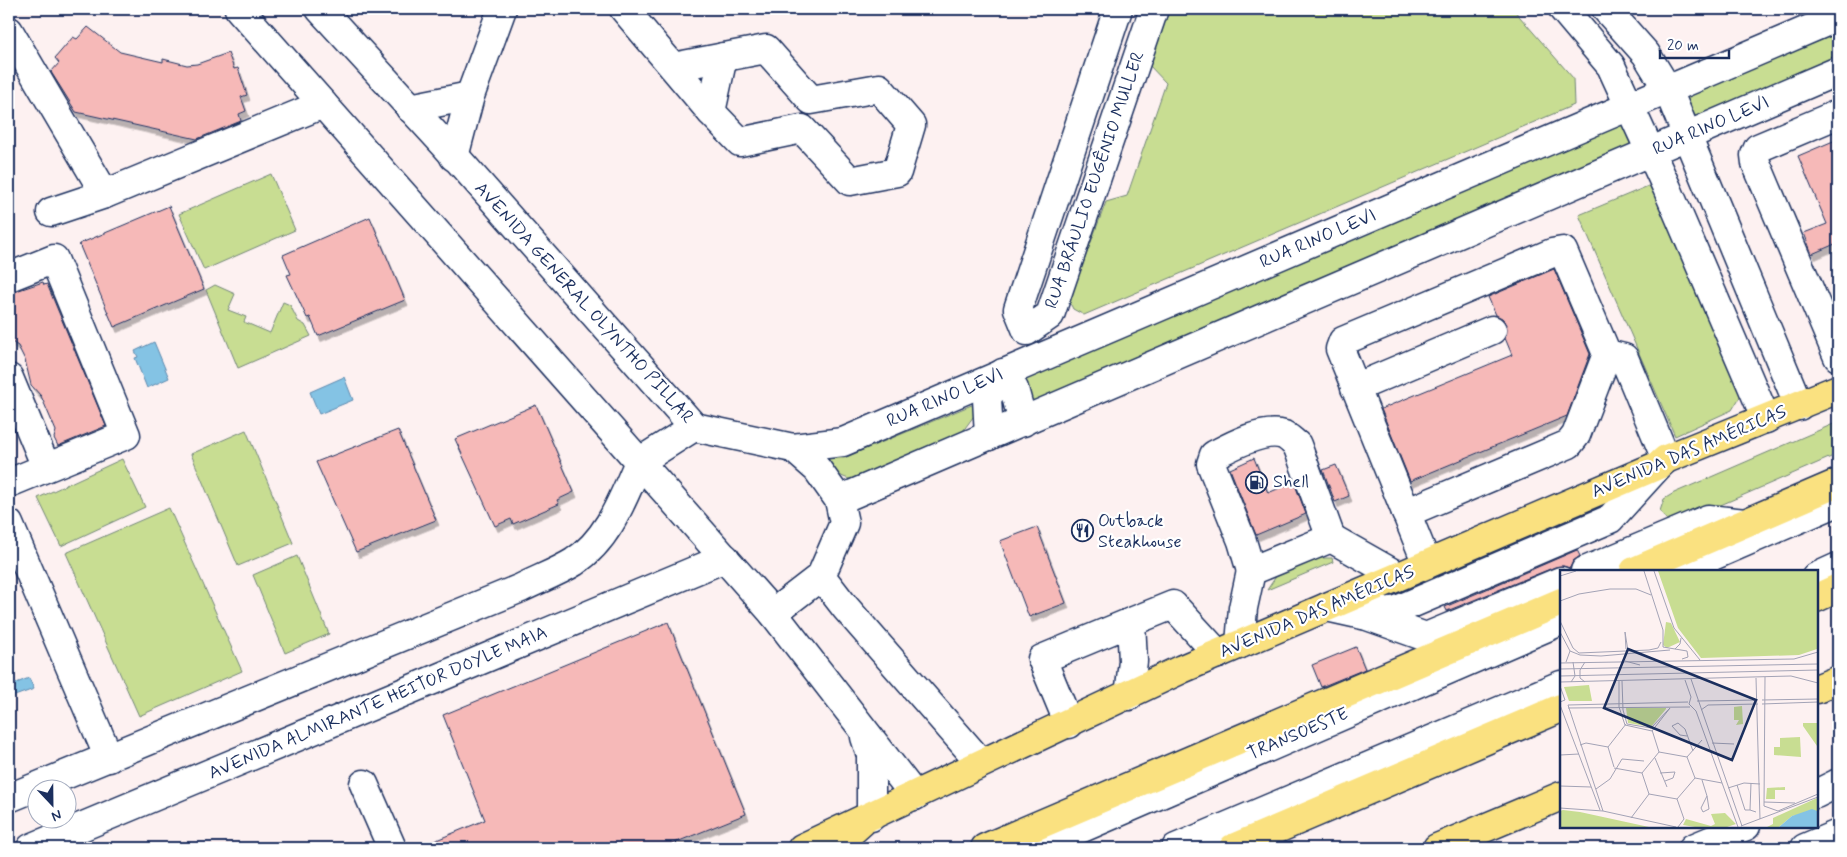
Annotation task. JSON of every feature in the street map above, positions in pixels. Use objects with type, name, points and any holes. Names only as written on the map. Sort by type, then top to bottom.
[{"type":"main road","name":"AVENIDA DAS AMÉRICAS","points":[[802,848],[866,820],[981,763],[1229,649],[1663,462],[1838,389]]},
{"type":"main road","points":[[1636,570],[1838,483]]},
{"type":"main road","points":[[1817,598],[1838,588]]},
{"type":"main road","points":[[985,848],[1560,602]]},
{"type":"main road","points":[[1233,848],[1560,708]]},
{"type":"main road","points":[[1472,746],[1560,725]]},
{"type":"main road","points":[[1437,848],[1560,796]]},
{"type":"main road","points":[[833,848],[866,820]]},
{"type":"street","points":[[239,9],[773,612],[915,796]]},
{"type":"street","name":"AVENIDA GENERAL OLYNTHO PILLAR","points":[[320,9],[694,427],[793,448],[817,469],[840,500],[844,523],[821,576]]},
{"type":"street","points":[[454,157],[470,96],[502,9]]},
{"type":"street","points":[[624,9],[673,67],[712,112],[740,142],[802,129],[850,181],[896,172],[911,125],[879,88],[811,100],[766,49],[673,67]]},
{"type":"street","name":"RUA BRÁULIO EUGÊNIO MULLER","points":[[1118,9],[1018,310],[1027,331],[1050,315],[1154,9]]},
{"type":"street","points":[[1563,9],[1611,66],[1766,419]]},
{"type":"street","points":[[1606,9],[1646,54],[1668,90],[1685,137],[1799,406]]},
{"type":"street","name":"RUA RINO LEVI","points":[[793,448],[843,442],[1838,17]]},
{"type":"street","points":[[9,32],[105,194]]},
{"type":"street","points":[[712,112],[723,57]]},
{"type":"street","name":"RUA RINO LEVI","points":[[840,500],[1838,72]]},
{"type":"street","points":[[410,108],[470,96]]},
{"type":"street","points":[[51,212],[105,194],[323,104]]},
{"type":"street","points":[[1838,114],[1758,148],[1755,155],[1760,172],[1838,357]]},
{"type":"street","points":[[1406,513],[1569,444],[1576,435],[1606,354],[1563,251],[1552,253],[1343,341],[1340,349],[1355,388],[1406,513],[1427,564]]},
{"type":"street","points":[[9,277],[54,259],[126,435],[9,483]]},
{"type":"street","points":[[1355,388],[1492,330]]},
{"type":"street","points":[[989,436],[987,398],[1027,331]]},
{"type":"street","points":[[1364,615],[1397,610],[1610,519],[1663,462],[1624,358],[1606,354]]},
{"type":"street","points":[[1003,373],[1014,389],[1023,422]]},
{"type":"street","points":[[9,378],[46,468]]},
{"type":"street","points":[[9,798],[521,588],[574,561],[600,539],[618,509],[639,462],[694,427]]},
{"type":"street","points":[[1068,724],[1042,659],[1173,605],[1229,649],[1243,608],[1251,572],[1242,541],[1211,464],[1214,455],[1235,444],[1262,435],[1284,435],[1297,444],[1331,538],[1398,576]]},
{"type":"street","points":[[1680,570],[1838,502]]},
{"type":"street","points":[[1587,570],[1708,519],[1745,523]]},
{"type":"street","points":[[9,524],[109,758]]},
{"type":"street","points":[[1251,572],[1331,538]]},
{"type":"street","name":"AVENIDA ALMIRANTE HEITOR DOYLE MAIA","points":[[31,848],[725,558]]},
{"type":"street","points":[[1817,577],[1838,567]]},
{"type":"street","points":[[773,612],[821,576],[845,608],[933,705],[981,763]]},
{"type":"street","points":[[1327,607],[1364,615],[1426,637],[1560,581]]},
{"type":"street","points":[[24,590],[39,626]]},
{"type":"street","name":"TRANSOESTE","points":[[1036,848],[1560,621]]},
{"type":"street","points":[[1129,696],[1134,661],[1132,622]]},
{"type":"street","points":[[1176,848],[1560,685]]},
{"type":"street","points":[[861,726],[871,755],[866,820]]},
{"type":"street","points":[[364,784],[392,848]]},
{"type":"street","points":[[1817,794],[1838,784]]},
{"type":"street","points":[[1693,848],[1744,827]]},
{"type":"street","points":[[1805,848],[1838,834]]},
{"type":"green space","points":[[1168,9],[1513,9],[1573,78],[1574,105],[1084,315],[1073,309],[1069,301],[1106,202],[1127,196],[1166,83],[1148,64]]},
{"type":"green space","points":[[1838,33],[1838,59],[1696,119],[1686,97]]},
{"type":"green space","points":[[1624,124],[1634,146],[1034,403],[1022,392],[1023,380]]},
{"type":"green space","points":[[271,174],[295,230],[204,270],[179,214]]},
{"type":"green space","points":[[1653,184],[1743,392],[1732,410],[1675,436],[1579,215]]},
{"type":"green space","points":[[215,285],[235,294],[228,310],[246,317],[244,322],[270,333],[283,302],[290,305],[298,321],[305,325],[311,336],[238,368],[206,290]]},
{"type":"green space","points":[[974,404],[976,413],[960,435],[859,480],[843,477],[824,458],[844,458]]},
{"type":"green space","points":[[1838,422],[1838,454],[1677,524],[1666,519],[1660,511],[1664,499],[1674,493]]},
{"type":"green space","points":[[246,430],[293,543],[238,566],[191,454]]},
{"type":"green space","points":[[122,459],[145,507],[61,546],[38,498]]},
{"type":"green space","points":[[169,508],[242,671],[139,716],[66,553]]},
{"type":"green space","points":[[297,556],[329,634],[285,653],[253,575]]},
{"type":"green space","points":[[1314,558],[1332,558],[1333,562],[1267,590],[1277,575]]},
{"type":"water","points":[[154,342],[169,378],[147,388],[135,358],[138,357],[135,351]]},
{"type":"water","points":[[344,377],[353,400],[319,414],[310,392]]},
{"type":"water","points":[[29,678],[34,689],[9,698],[9,686]]},
{"type":"building","points":[[88,27],[120,52],[163,62],[163,59],[187,65],[197,64],[228,53],[234,69],[238,68],[247,95],[241,97],[246,111],[239,114],[241,121],[197,139],[76,112],[51,72],[59,63],[55,58],[73,37],[77,39]]},
{"type":"building","points":[[1838,139],[1838,251],[1835,244],[1812,254],[1804,233],[1827,224],[1798,156]]},
{"type":"building","points":[[169,206],[204,289],[114,327],[79,244]]},
{"type":"building","points":[[370,217],[405,300],[318,336],[310,317],[307,318],[287,275],[291,274],[283,255]]},
{"type":"building","points":[[1554,269],[1590,354],[1567,416],[1410,481],[1381,409],[1512,355],[1505,338],[1507,324],[1496,315],[1488,297]]},
{"type":"building","points":[[43,282],[44,285],[47,284],[106,426],[58,446],[54,438],[56,431],[41,396],[31,385],[25,360],[18,346],[12,342],[9,327],[9,296],[19,290]]},
{"type":"building","points":[[536,405],[574,492],[557,500],[559,504],[513,524],[511,519],[495,526],[455,439]]},
{"type":"building","points":[[398,430],[436,520],[356,552],[316,462]]},
{"type":"building","points":[[1254,458],[1268,493],[1294,482],[1306,514],[1256,535],[1230,469]]},
{"type":"building","points":[[1336,465],[1349,496],[1335,502],[1323,470]]},
{"type":"building","points":[[1037,527],[1066,603],[1029,617],[1000,541]]},
{"type":"building","points":[[1577,550],[1580,556],[1573,561],[1570,568],[1563,566],[1555,567],[1447,611],[1445,607]]},
{"type":"building","points":[[668,622],[746,814],[662,848],[417,848],[485,820],[443,715]]},
{"type":"building","points":[[1356,647],[1365,669],[1321,687],[1312,665]]},
{"type":"place","name":"Shell","points":[[1257,482]]},
{"type":"place","name":"Outback Steakhouse","points":[[1082,531]]}]
